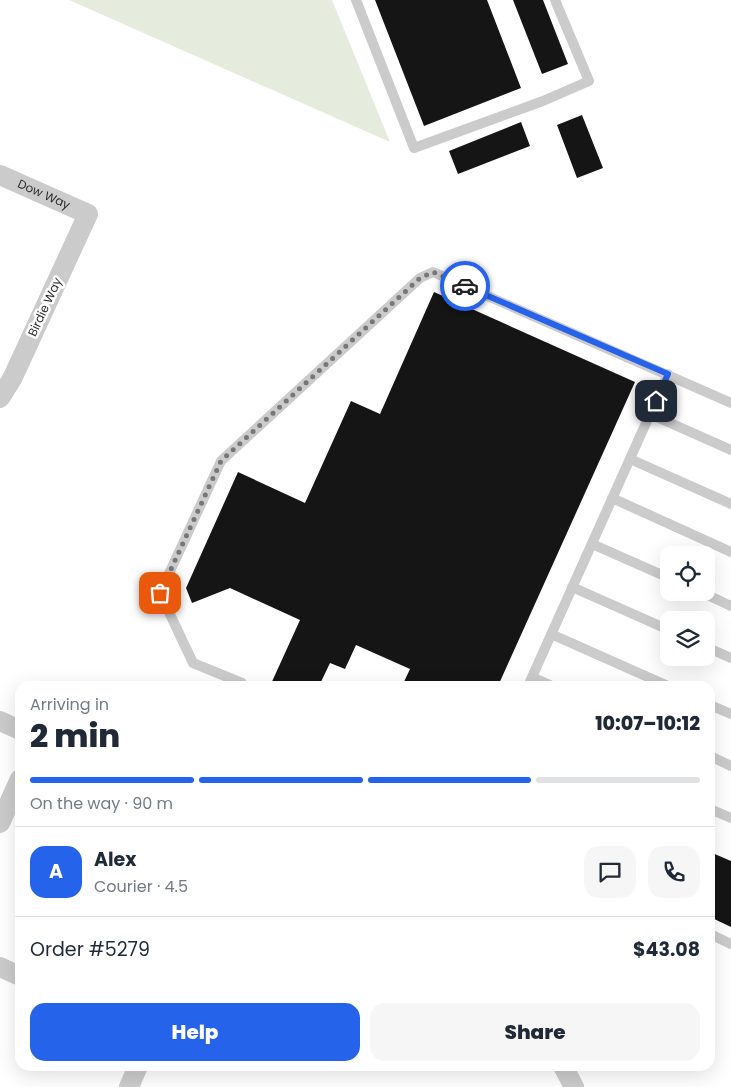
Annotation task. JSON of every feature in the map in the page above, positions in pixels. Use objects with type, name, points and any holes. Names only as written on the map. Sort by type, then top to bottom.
[{"type":"street","name":"Dow Way","points":[[0,175],[88,214]]},
{"type":"street","name":"Birdie Way","points":[[0,398],[12,379],[88,214]]},
{"type":"street","points":[[0,721],[15,728]]},
{"type":"street","points":[[0,823],[15,790]]},
{"type":"street","points":[[0,968],[15,974]]},
{"type":"street","points":[[129,1087],[136,1071]]},
{"type":"street","points":[[566,1071],[574,1087]]},
{"type":"lane","points":[[356,0],[414,148],[543,101],[589,81],[555,0]]},
{"type":"lane","points":[[237,681],[193,663],[160,593],[221,461],[420,278],[433,272],[731,403]]},
{"type":"lane","points":[[530,681],[668,374]]},
{"type":"lane","points":[[650,414],[731,450]]},
{"type":"lane","points":[[630,459],[731,504]]},
{"type":"lane","points":[[612,498],[731,552]]},
{"type":"lane","points":[[592,544],[660,574]]},
{"type":"lane","points":[[572,587],[660,626]]},
{"type":"lane","points":[[715,599],[731,606]]},
{"type":"lane","points":[[551,634],[657,681]]},
{"type":"lane","points":[[715,651],[731,658]]},
{"type":"lane","points":[[715,707],[731,714]]},
{"type":"lane","points":[[715,758],[731,766]]},
{"type":"lane","points":[[715,811],[731,818]]},
{"type":"lane","points":[[715,936],[731,944]]},
{"type":"shaded area","points":[[69,0],[332,0],[390,142]]},
{"type":"building","points":[[375,0],[487,0],[521,88],[424,126]]},
{"type":"building","points":[[513,0],[543,0],[568,64],[542,74]]},
{"type":"building","points":[[582,115],[603,168],[577,178],[557,125]]},
{"type":"building","points":[[521,122],[530,146],[458,174],[449,151]]},
{"type":"building","points":[[434,292],[635,382],[500,681],[404,681],[410,669],[356,645],[345,669],[330,663],[321,681],[272,681],[300,620],[230,588],[192,603],[186,588],[238,472],[305,503],[351,401],[380,414]]},
{"type":"building","points":[[715,854],[731,861],[731,927],[715,919]]},
{"type":"way so far","points":[[160,593],[221,461],[420,278],[433,272],[465,286]]},
{"type":"route","points":[[465,286],[668,374],[656,401]]}]
